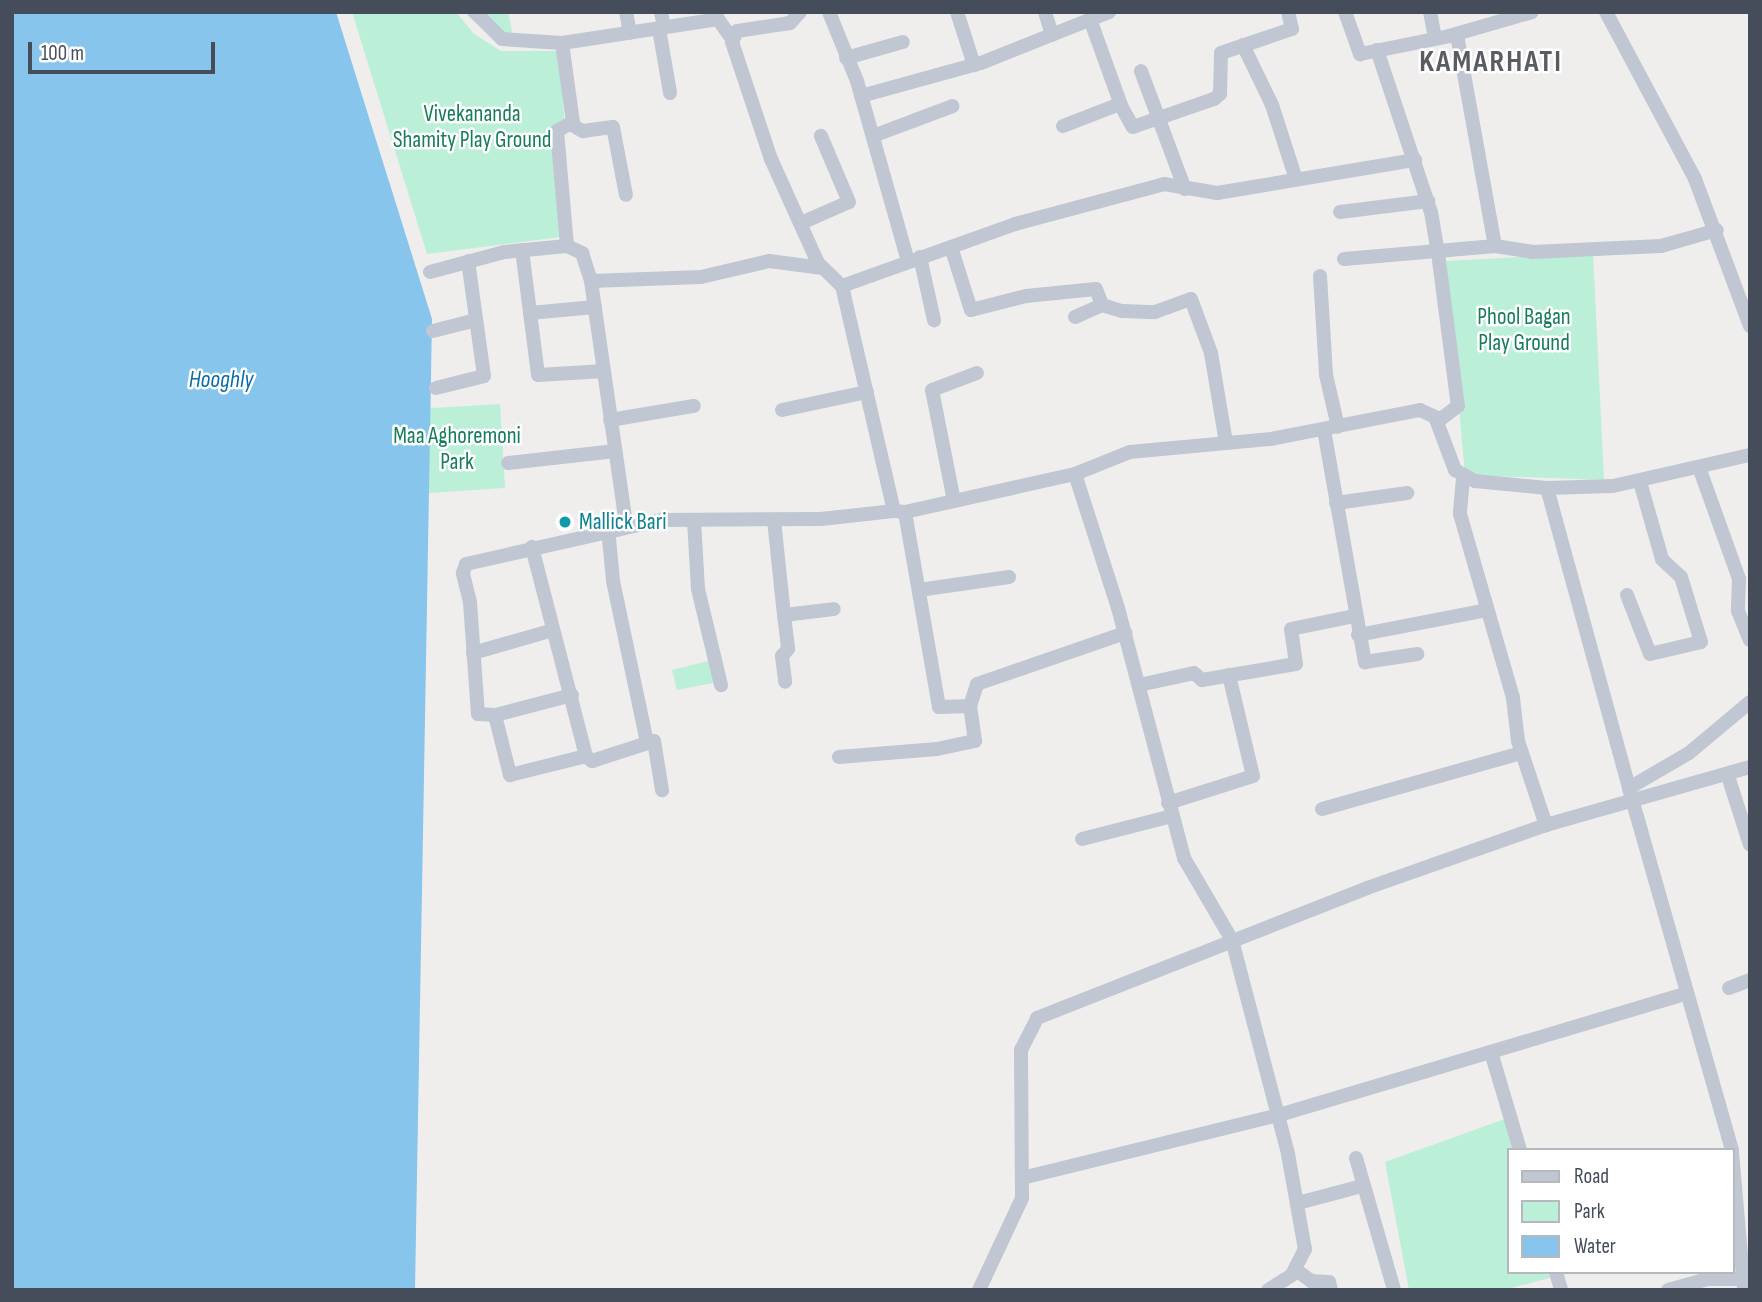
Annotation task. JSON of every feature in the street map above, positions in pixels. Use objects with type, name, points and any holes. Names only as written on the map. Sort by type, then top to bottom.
[{"type":"street","points":[[475,12],[502,39],[562,43],[631,33],[661,23],[718,19],[732,39],[771,159],[822,268],[842,286],[919,590],[939,707],[970,706]]},
{"type":"street","points":[[626,12],[631,33]]},
{"type":"street","points":[[732,39],[739,29],[790,23],[800,12]]},
{"type":"street","points":[[829,12],[861,96],[934,320]]},
{"type":"street","points":[[957,12],[974,65]]},
{"type":"street","points":[[1045,12],[1052,35]]},
{"type":"street","points":[[861,96],[974,65],[1109,12]]},
{"type":"street","points":[[1090,19],[1130,127],[1218,97],[1219,56],[1292,29],[1288,12]]},
{"type":"street","points":[[1345,12],[1358,53],[1457,34],[1532,12]]},
{"type":"street","points":[[1430,12],[1435,38]]},
{"type":"street","points":[[1606,12],[1683,155],[1717,230],[1750,326]]},
{"type":"street","points":[[661,23],[670,93]]},
{"type":"street","points":[[1457,34],[1495,246]]},
{"type":"street","points":[[846,58],[903,42]]},
{"type":"street","points":[[562,43],[572,125]]},
{"type":"street","points":[[1243,45],[1272,105],[1295,176]]},
{"type":"street","points":[[1377,50],[1415,160],[1438,253],[1458,406],[1437,422]]},
{"type":"street","points":[[1141,71],[1185,189]]},
{"type":"street","points":[[1063,126],[1121,105]]},
{"type":"street","points":[[873,136],[953,106]]},
{"type":"street","points":[[572,125],[583,131],[613,127],[626,195]]},
{"type":"street","points":[[567,246],[557,131],[572,125]]},
{"type":"street","points":[[801,223],[849,202],[821,136]]},
{"type":"street","points":[[842,286],[951,247],[1152,187],[1167,184],[1217,193],[1295,176],[1415,160]]},
{"type":"street","points":[[1340,212],[1427,201]]},
{"type":"street","points":[[1344,259],[1495,246],[1532,252],[1661,246],[1717,230]]},
{"type":"street","points":[[430,272],[522,250],[567,246],[582,253],[591,281],[626,524]]},
{"type":"street","points":[[951,247],[971,310],[1011,303],[1026,296],[1096,289],[1102,305]]},
{"type":"street","points":[[522,250],[539,377],[604,371]]},
{"type":"street","points":[[436,388],[483,377],[468,261]]},
{"type":"street","points":[[591,281],[701,277],[769,261],[822,268]]},
{"type":"street","points":[[1320,276],[1336,503],[1358,635],[1366,663],[1418,654]]},
{"type":"street","points":[[1075,317],[1102,305],[1147,313],[1192,300],[1211,353],[1226,443]]},
{"type":"street","points":[[530,313],[595,307]]},
{"type":"street","points":[[433,331],[476,320]]},
{"type":"street","points":[[954,500],[932,390],[977,373]]},
{"type":"street","points":[[782,410],[867,392]]},
{"type":"street","points":[[610,420],[694,406]]},
{"type":"street","points":[[572,695],[495,715],[482,716],[476,711],[464,566],[626,524],[694,520],[774,520],[899,512],[1075,474],[1130,452],[1331,429],[1420,410],[1430,412],[1437,422],[1449,458],[1463,478],[1460,514],[1513,698],[1521,753],[1545,825]]},
{"type":"street","points":[[508,463],[615,452]]},
{"type":"street","points":[[1463,478],[1547,488],[1640,482],[1700,470],[1750,455]]},
{"type":"street","points":[[1700,470],[1739,579],[1738,611],[1750,640]]},
{"type":"street","points":[[1075,474],[1125,633],[1169,809],[1197,884],[1232,940],[1279,1115],[1306,1246],[1296,1270],[1285,1283],[1268,1290]]},
{"type":"street","points":[[1627,595],[1650,654],[1701,642],[1681,577],[1662,559],[1640,482]]},
{"type":"street","points":[[1547,488],[1731,1148]]},
{"type":"street","points":[[1336,503],[1407,493]]},
{"type":"street","points":[[694,520],[698,589],[721,685]]},
{"type":"street","points":[[774,520],[788,649],[782,656],[785,682]]},
{"type":"street","points":[[608,528],[613,581],[647,742]]},
{"type":"street","points":[[532,547],[586,756],[592,761],[647,742],[656,743],[662,790]]},
{"type":"street","points":[[919,590],[1009,577]]},
{"type":"street","points":[[784,615],[834,609]]},
{"type":"street","points":[[1358,635],[1487,610]]},
{"type":"street","points":[[1139,685],[1194,673],[1202,680],[1297,664],[1292,629],[1354,615]]},
{"type":"street","points":[[473,653],[553,630]]},
{"type":"street","points":[[839,757],[974,743],[970,706],[977,684],[1125,633]]},
{"type":"street","points":[[1082,839],[1253,776],[1229,675]]},
{"type":"street","points":[[1631,794],[1689,753],[1750,702]]},
{"type":"street","points":[[495,715],[510,775],[586,756]]},
{"type":"street","points":[[1322,808],[1521,753]]},
{"type":"street","points":[[979,1290],[1020,1205],[1021,1050],[1037,1018],[1232,940],[1631,794],[1728,776],[1750,767]]},
{"type":"street","points":[[1728,776],[1750,845]]},
{"type":"street","points":[[1729,988],[1750,980]]},
{"type":"street","points":[[1022,1178],[1279,1115],[1686,994]]},
{"type":"street","points":[[1491,1052],[1519,1148]]},
{"type":"street","points":[[1356,1158],[1394,1290]]},
{"type":"street","points":[[1668,1290],[1708,1279],[1745,1282],[1735,1170]]},
{"type":"street","points":[[1298,1203],[1362,1186]]},
{"type":"street","points":[[1296,1270],[1311,1281],[1329,1282],[1331,1290]]},
{"type":"green space","name":"Vivekananda Shamity Play Ground","points":[[352,12],[456,12],[474,34],[501,51],[558,51],[565,124],[553,127],[561,237],[427,254]]},
{"type":"green space","points":[[464,12],[508,12],[513,36],[475,23]]},
{"type":"green space","name":"Phool Bagan Play Ground","points":[[1593,253],[1604,480],[1465,475],[1446,261]]},
{"type":"green space","name":"Maa Aghoremoni Park","points":[[500,404],[505,488],[414,494],[415,409]]},
{"type":"green space","points":[[712,660],[718,682],[677,690],[672,670]]},
{"type":"green space","points":[[1513,1116],[1522,1148],[1506,1148],[1506,1274],[1560,1275],[1504,1290],[1409,1290],[1385,1162]]},
{"type":"water","name":"Hooghly","points":[[12,12],[336,12],[432,319],[415,1290],[12,1290]]},
{"type":"place","name":"Mallick Bari","points":[[565,522]]},
{"type":"district","name":"KAMARHATI","points":[[1491,62]]}]
